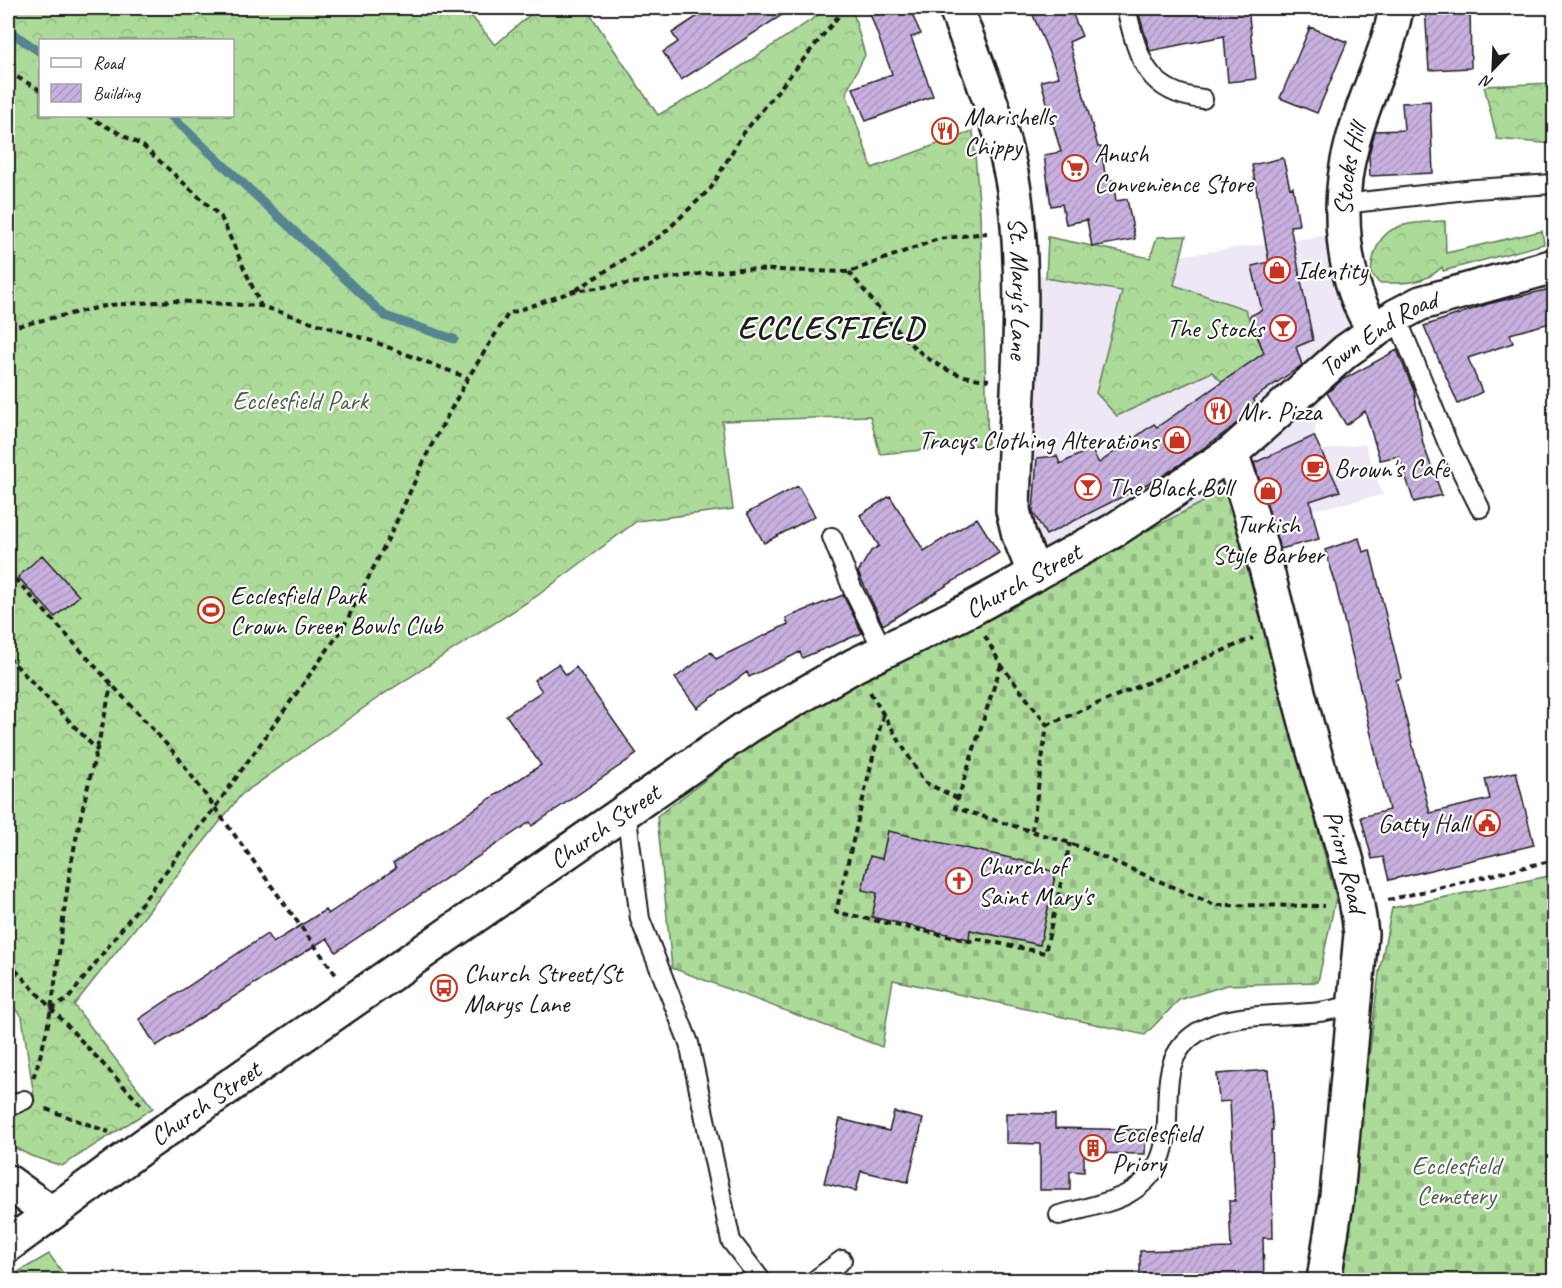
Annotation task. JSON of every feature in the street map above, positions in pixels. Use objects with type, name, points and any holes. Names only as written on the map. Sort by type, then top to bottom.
[{"type":"main road","name":"St. Mary's Lane","points":[[956,8],[1004,150],[1014,188],[1018,235],[1018,386],[1013,510],[1019,535],[1035,574]]},
{"type":"main road","name":"Stocks Hill","points":[[1386,324],[1356,297],[1349,266],[1344,204],[1345,176],[1352,142],[1386,49],[1396,8]]},
{"type":"main road","name":"Town End Road","points":[[1231,453],[1346,351],[1421,303],[1554,266]]},
{"type":"main road","name":"Church Street","points":[[8,1245],[156,1138],[750,725],[869,658],[969,610],[1113,531],[1231,453]]},
{"type":"main road","name":"Priory Road","points":[[1231,453],[1251,510],[1316,761],[1359,907],[1361,934],[1337,1196],[1324,1281]]},
{"type":"main road","points":[[8,1182],[51,1213]]},
{"type":"lane","points":[[1125,8],[1135,46],[1150,77],[1179,94],[1203,99]]},
{"type":"lane","points":[[1344,204],[1475,189],[1554,184]]},
{"type":"lane","points":[[1386,324],[1480,508]]},
{"type":"lane","points":[[832,537],[853,590],[869,658]]},
{"type":"lane","points":[[626,811],[640,919],[689,1043],[731,1241],[761,1281]]},
{"type":"lane","points":[[1059,1215],[1128,1193],[1155,1171],[1168,1137],[1167,1079],[1176,1053],[1198,1032],[1240,1017],[1313,1013],[1354,1005]]},
{"type":"lane","points":[[815,1281],[842,1260]]},
{"type":"path","points":[[574,291],[662,235],[711,188],[742,135],[845,8]]},
{"type":"path","points":[[8,72],[39,89]]},
{"type":"path","points":[[89,117],[143,146],[221,217],[261,306]]},
{"type":"path","points":[[51,1009],[68,999],[216,806],[343,628],[394,527],[429,450],[468,378],[508,314],[574,291],[737,269],[849,272],[938,239],[990,233],[1018,235]]},
{"type":"path","points":[[849,272],[903,334],[934,362],[960,375],[1018,386]]},
{"type":"path","points":[[8,328],[109,305],[174,301],[261,306],[372,341],[468,378]]},
{"type":"path","points":[[8,571],[178,757],[216,806],[354,1000]]},
{"type":"path","points":[[969,610],[1001,665],[1047,725],[1032,830]]},
{"type":"path","points":[[1047,725],[1282,626]]},
{"type":"path","points":[[8,657],[99,752]]},
{"type":"path","points":[[869,658],[883,716],[924,782],[959,799]]},
{"type":"path","points":[[1001,665],[956,808],[1070,843],[1215,905],[1359,907],[1554,860]]},
{"type":"path","points":[[111,685],[99,752],[70,870],[51,1009],[40,1058],[16,1103],[78,1122],[156,1138]]},
{"type":"path","points":[[883,716],[836,912],[970,941],[978,939],[1045,953],[1070,843]]},
{"type":"path","points":[[8,962],[51,1009],[156,1138]]},
{"type":"shaded area","points":[[1345,233],[1364,315],[1325,370],[1314,436],[1321,450],[1365,444],[1383,495],[1316,509],[1237,532],[1226,490],[1037,589],[1019,535],[1019,278]]},
{"type":"green space","name":"Ecclesfield Park","points":[[8,8],[465,8],[495,45],[538,8],[586,8],[658,115],[713,85],[829,8],[852,8],[865,55],[846,93],[872,168],[973,131],[980,213],[988,444],[880,454],[870,416],[722,421],[733,509],[637,521],[537,596],[382,695],[241,795],[74,1005],[153,1108],[62,1166],[31,1156],[8,1144],[8,1119],[35,1103],[22,1017],[8,1001]]},
{"type":"green space","points":[[1554,83],[1554,144],[1497,139],[1484,86]]},
{"type":"green space","points":[[1445,221],[1446,253],[1542,231],[1544,244],[1443,271],[1442,267],[1421,280],[1405,283],[1379,283],[1371,273],[1378,244],[1385,235],[1405,225]]},
{"type":"green space","points":[[1186,236],[1174,285],[1245,309],[1264,353],[1222,382],[1212,372],[1117,416],[1096,393],[1122,291],[1046,278],[1048,237],[1150,258],[1157,237]]},
{"type":"green space","points":[[1226,490],[1336,897],[1318,982],[1227,985],[1179,1000],[1145,1035],[893,980],[882,1047],[672,968],[657,816],[792,715]]},
{"type":"green space","name":"Ecclesfield Cemetery","points":[[1554,875],[1554,1280],[1343,1280],[1379,973],[1392,908]]},
{"type":"green space","points":[[49,1254],[68,1280],[8,1280],[8,1278]]},
{"type":"building","points":[[710,8],[793,8],[681,80],[663,52],[678,42],[672,33]]},
{"type":"building","points":[[868,8],[909,8],[921,34],[911,37],[933,96],[866,121],[853,88],[892,74]]},
{"type":"building","points":[[1030,8],[1070,8],[1082,36],[1069,42],[1098,147],[1101,147],[1106,181],[1113,180],[1116,201],[1127,199],[1135,239],[1092,247],[1087,220],[1066,224],[1062,204],[1051,206],[1044,155],[1061,152],[1041,81],[1059,77]]},
{"type":"building","points":[[1137,8],[1248,8],[1256,79],[1228,82],[1224,36],[1150,51]]},
{"type":"building","points":[[1425,8],[1470,8],[1471,68],[1429,70]]},
{"type":"building","points":[[1310,27],[1347,42],[1317,113],[1280,98]]},
{"type":"building","points":[[1430,101],[1433,173],[1370,176],[1369,154],[1375,131],[1404,130],[1402,103]]},
{"type":"building","points":[[1283,158],[1290,188],[1293,187],[1299,225],[1290,226],[1313,340],[1296,347],[1302,365],[1253,399],[1257,405],[1229,430],[1161,477],[1046,535],[1033,512],[1037,458],[1057,456],[1060,464],[1091,449],[1099,463],[1154,424],[1157,427],[1264,353],[1250,316],[1262,310],[1252,266],[1269,262],[1252,165]]},
{"type":"building","points":[[1554,288],[1554,322],[1510,334],[1513,343],[1468,358],[1482,392],[1458,404],[1424,326],[1488,304]]},
{"type":"building","points":[[1397,350],[1414,391],[1423,444],[1442,495],[1414,502],[1399,456],[1380,460],[1365,411],[1346,425],[1327,393],[1342,380]]},
{"type":"building","points":[[1314,436],[1340,491],[1310,501],[1319,539],[1280,549],[1254,463]]},
{"type":"building","points":[[798,486],[815,516],[764,543],[747,513]]},
{"type":"building","points":[[890,496],[924,551],[977,518],[999,553],[883,625],[858,572],[871,551],[879,546],[860,515]]},
{"type":"building","points":[[1359,538],[1363,552],[1370,550],[1401,678],[1396,680],[1430,813],[1490,799],[1485,779],[1516,772],[1534,845],[1389,880],[1383,857],[1372,859],[1361,817],[1389,810],[1334,578],[1325,550]]},
{"type":"building","points":[[42,555],[79,596],[55,617],[18,577]]},
{"type":"building","points":[[843,595],[862,633],[802,658],[800,652],[749,677],[747,672],[697,708],[675,678],[711,652],[716,659],[788,624],[786,618]]},
{"type":"building","points":[[558,664],[566,675],[576,667],[637,754],[532,826],[530,822],[336,952],[327,938],[156,1046],[139,1019],[267,934],[273,943],[325,910],[328,914],[396,868],[393,863],[541,765],[506,715],[542,691],[534,680]]},
{"type":"building","name":"Church of Saint Mary's","points":[[888,831],[1037,864],[1036,867],[1056,872],[1040,945],[970,930],[969,939],[872,917],[877,893],[862,890],[870,856],[882,859]]},
{"type":"building","points":[[1268,1070],[1273,1130],[1271,1130],[1273,1238],[1263,1238],[1264,1281],[1140,1281],[1140,1251],[1231,1248],[1229,1201],[1235,1201],[1230,1101],[1219,1102],[1217,1074]]},
{"type":"building","points":[[894,1112],[923,1119],[908,1182],[861,1171],[856,1191],[824,1183],[840,1119],[889,1131]]},
{"type":"building","name":"Ecclesfield Priory","points":[[1006,1113],[1055,1114],[1055,1128],[1146,1130],[1145,1154],[1084,1153],[1084,1172],[1070,1171],[1070,1190],[1040,1190],[1040,1144],[1006,1143]]},
{"type":"waterway","points":[[8,30],[39,51]]},
{"type":"waterway","points":[[172,117],[385,316],[454,339]]},
{"type":"place","name":"Marishells Chippy","points":[[945,131]]},
{"type":"place","name":"Anush Convenience Store","points":[[1075,168]]},
{"type":"place","name":"Identity","points":[[1277,270]]},
{"type":"place","name":"The Stocks","points":[[1283,328]]},
{"type":"place","name":"Mr. Pizza","points":[[1218,411]]},
{"type":"place","name":"Tracys Clothing Alterations","points":[[1177,440]]},
{"type":"place","name":"Brown's Cafe","points":[[1315,468]]},
{"type":"place","name":"The Black Bull","points":[[1088,487]]},
{"type":"place","name":"Turkish Style Barber","points":[[1268,491]]},
{"type":"place","name":"Ecclesfield Park Crown Green Bowls Club","points":[[211,610]]},
{"type":"place","name":"Gatty Hall","points":[[1487,823]]},
{"type":"place","name":"Church of Saint Mary's","points":[[959,881]]},
{"type":"place","name":"Church Street/St Marys Lane","points":[[444,988]]},
{"type":"place","name":"Ecclesfield Priory","points":[[1093,1148]]},
{"type":"district","name":"ECCLESFIELD","points":[[831,327]]}]
